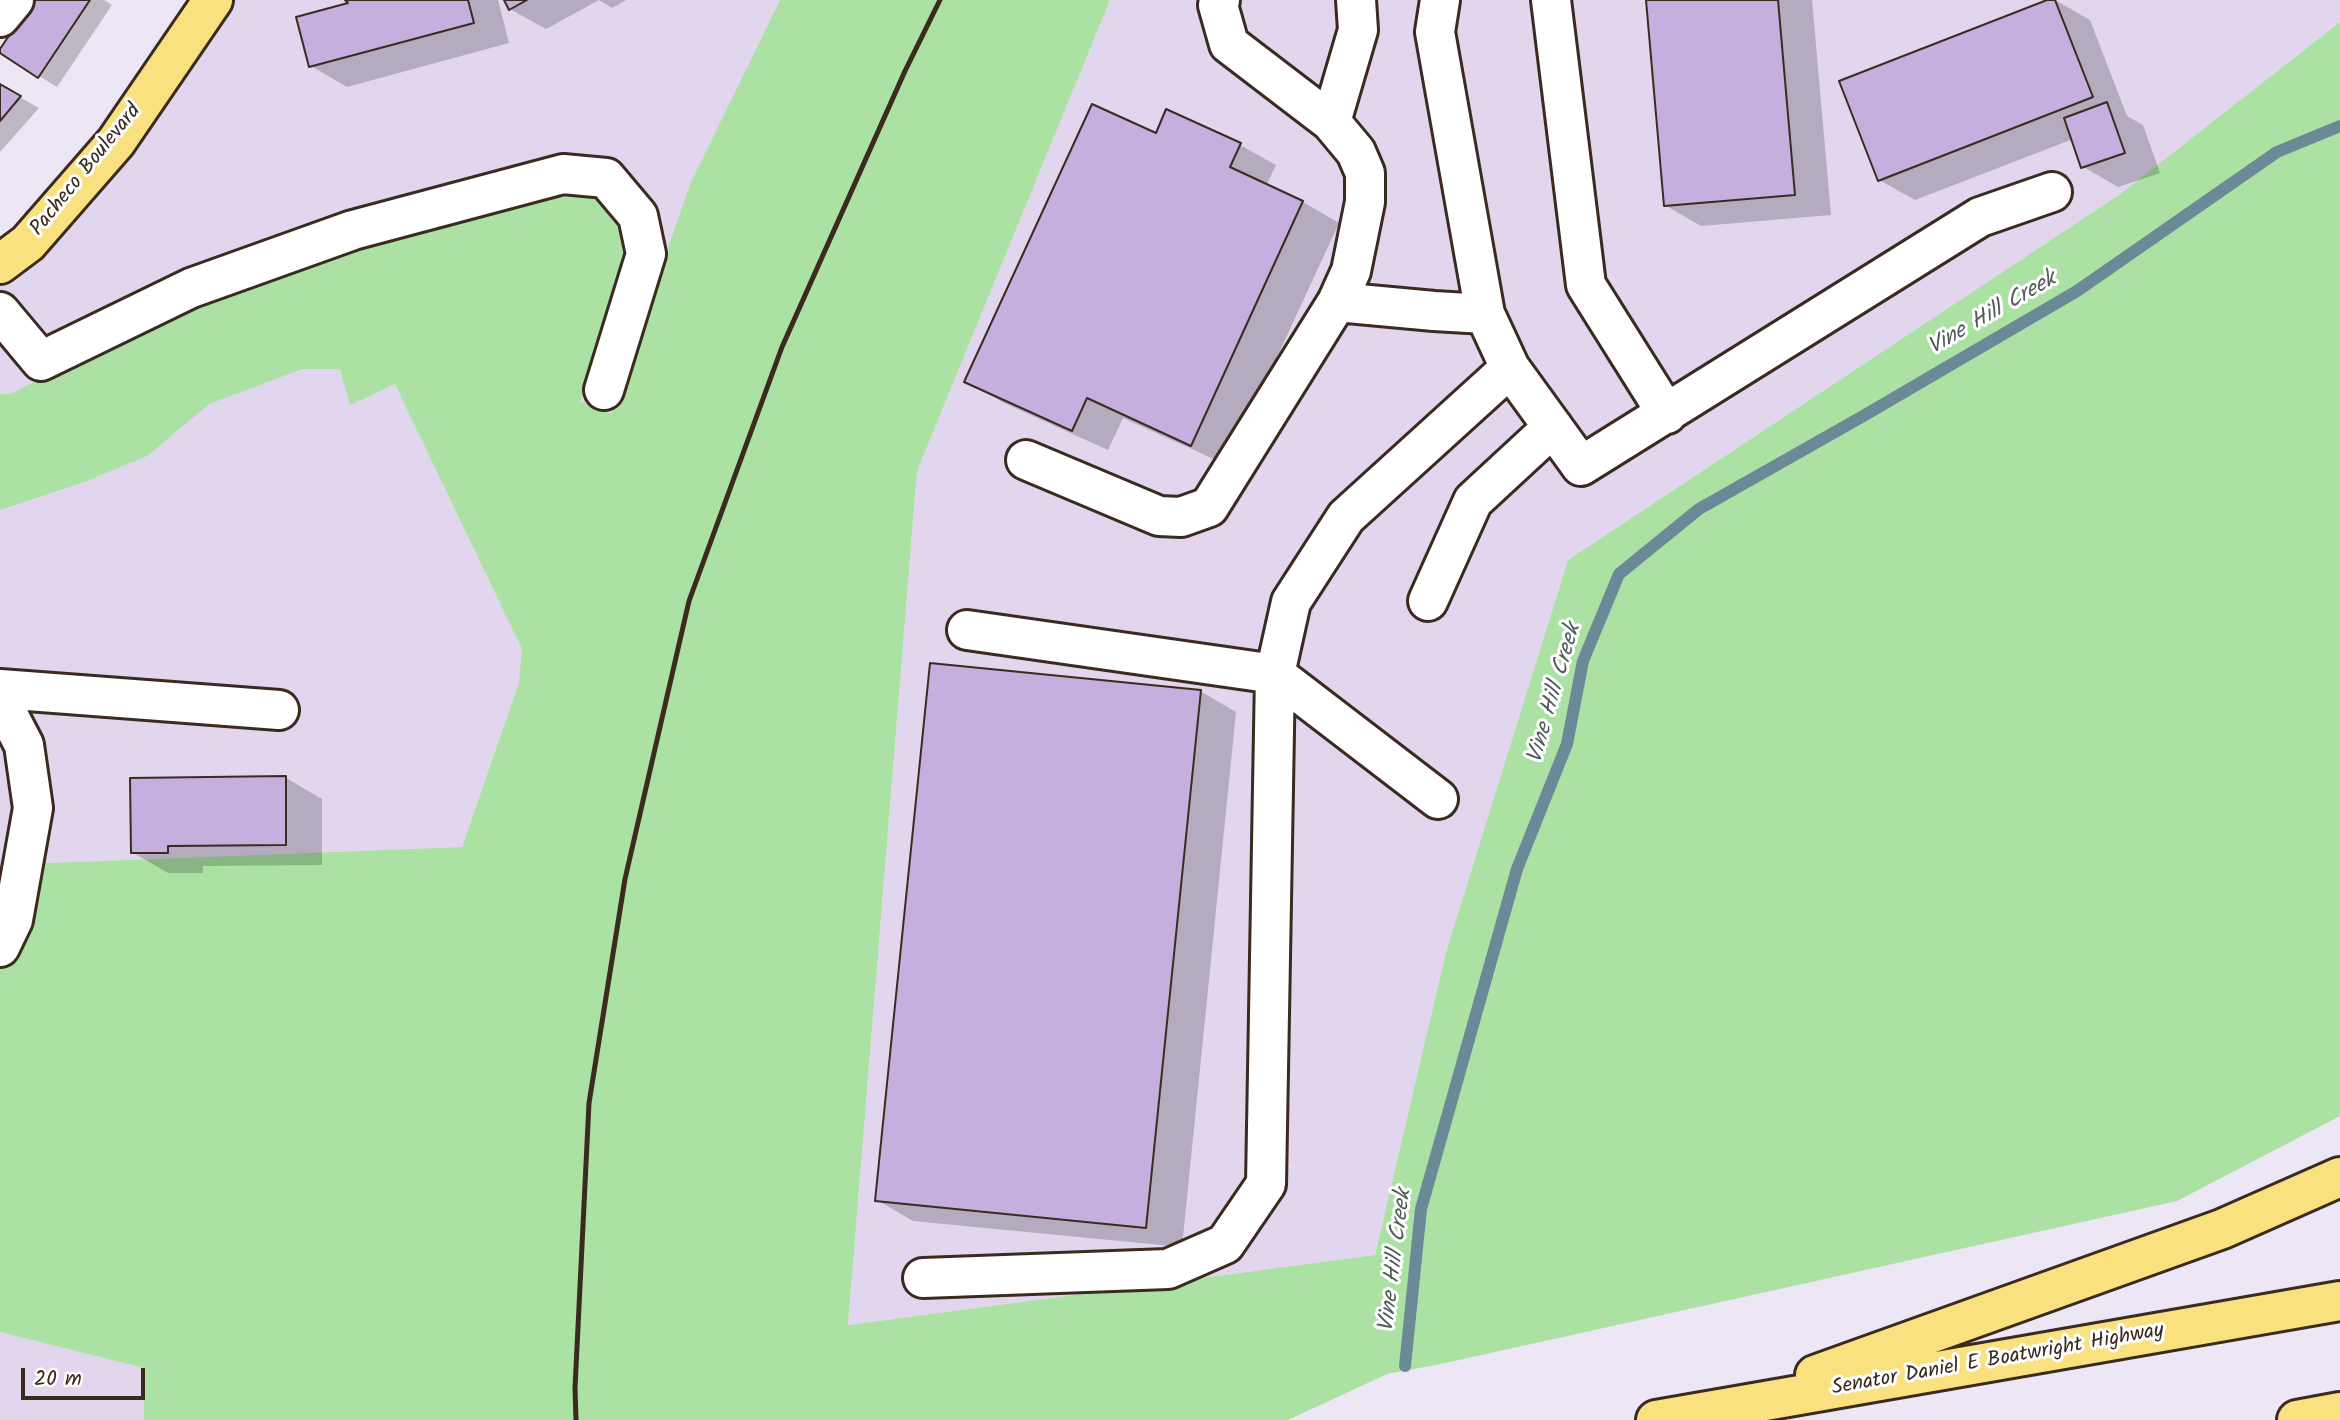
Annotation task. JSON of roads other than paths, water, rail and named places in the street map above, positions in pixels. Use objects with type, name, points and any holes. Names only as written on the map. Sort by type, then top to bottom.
[{"type":"main road","name":"Pacheco Boulevard","points":[[0,264],[28,243],[116,142],[213,0]]},
{"type":"main road","points":[[1714,1411],[2222,1229],[2340,1177]]},
{"type":"main road","name":"Senator Daniel E Boatwright Highway","points":[[1656,1420],[2340,1301]]},
{"type":"main road","points":[[2297,1420],[2340,1412]]},
{"type":"street","points":[[0,17],[14,0]]},
{"type":"street","points":[[1026,460],[1159,516],[1181,517],[1209,507],[1337,302],[1351,271],[1365,202],[1365,173],[1356,152],[1331,121],[1229,44],[1218,5],[1220,0]]},
{"type":"street","points":[[1331,121],[1358,30],[1356,0]]},
{"type":"street","points":[[1440,0],[1435,32],[1485,314],[1510,368],[1581,466],[1980,217],[2052,192]]},
{"type":"street","points":[[1551,0],[1586,285],[1667,414]]},
{"type":"street","points":[[0,312],[41,361],[191,288],[353,230],[563,174],[606,178],[638,216],[646,254],[604,390]]},
{"type":"street","points":[[1337,302],[1485,314]]},
{"type":"street","points":[[923,1278],[1168,1269],[1225,1244],[1266,1184],[1275,674],[1291,602],[1346,517],[1510,368]]},
{"type":"street","points":[[1428,601],[1473,501],[1553,427]]},
{"type":"street","points":[[967,630],[1275,674],[1438,799]]},
{"type":"street","points":[[0,689],[279,710]]},
{"type":"street","points":[[0,699],[24,745],[33,808],[13,919],[0,947]]},
{"type":"waterway","name":"Vine Hill Creek","points":[[1405,1366],[1421,1209],[1517,869],[1567,744],[1583,661],[1619,574],[1699,509],[2077,291],[2277,152],[2340,126]]},
{"type":"railway","points":[[576,1420],[575,1388],[589,1103],[625,879],[689,601],[782,347],[905,71],[940,0]]}]
